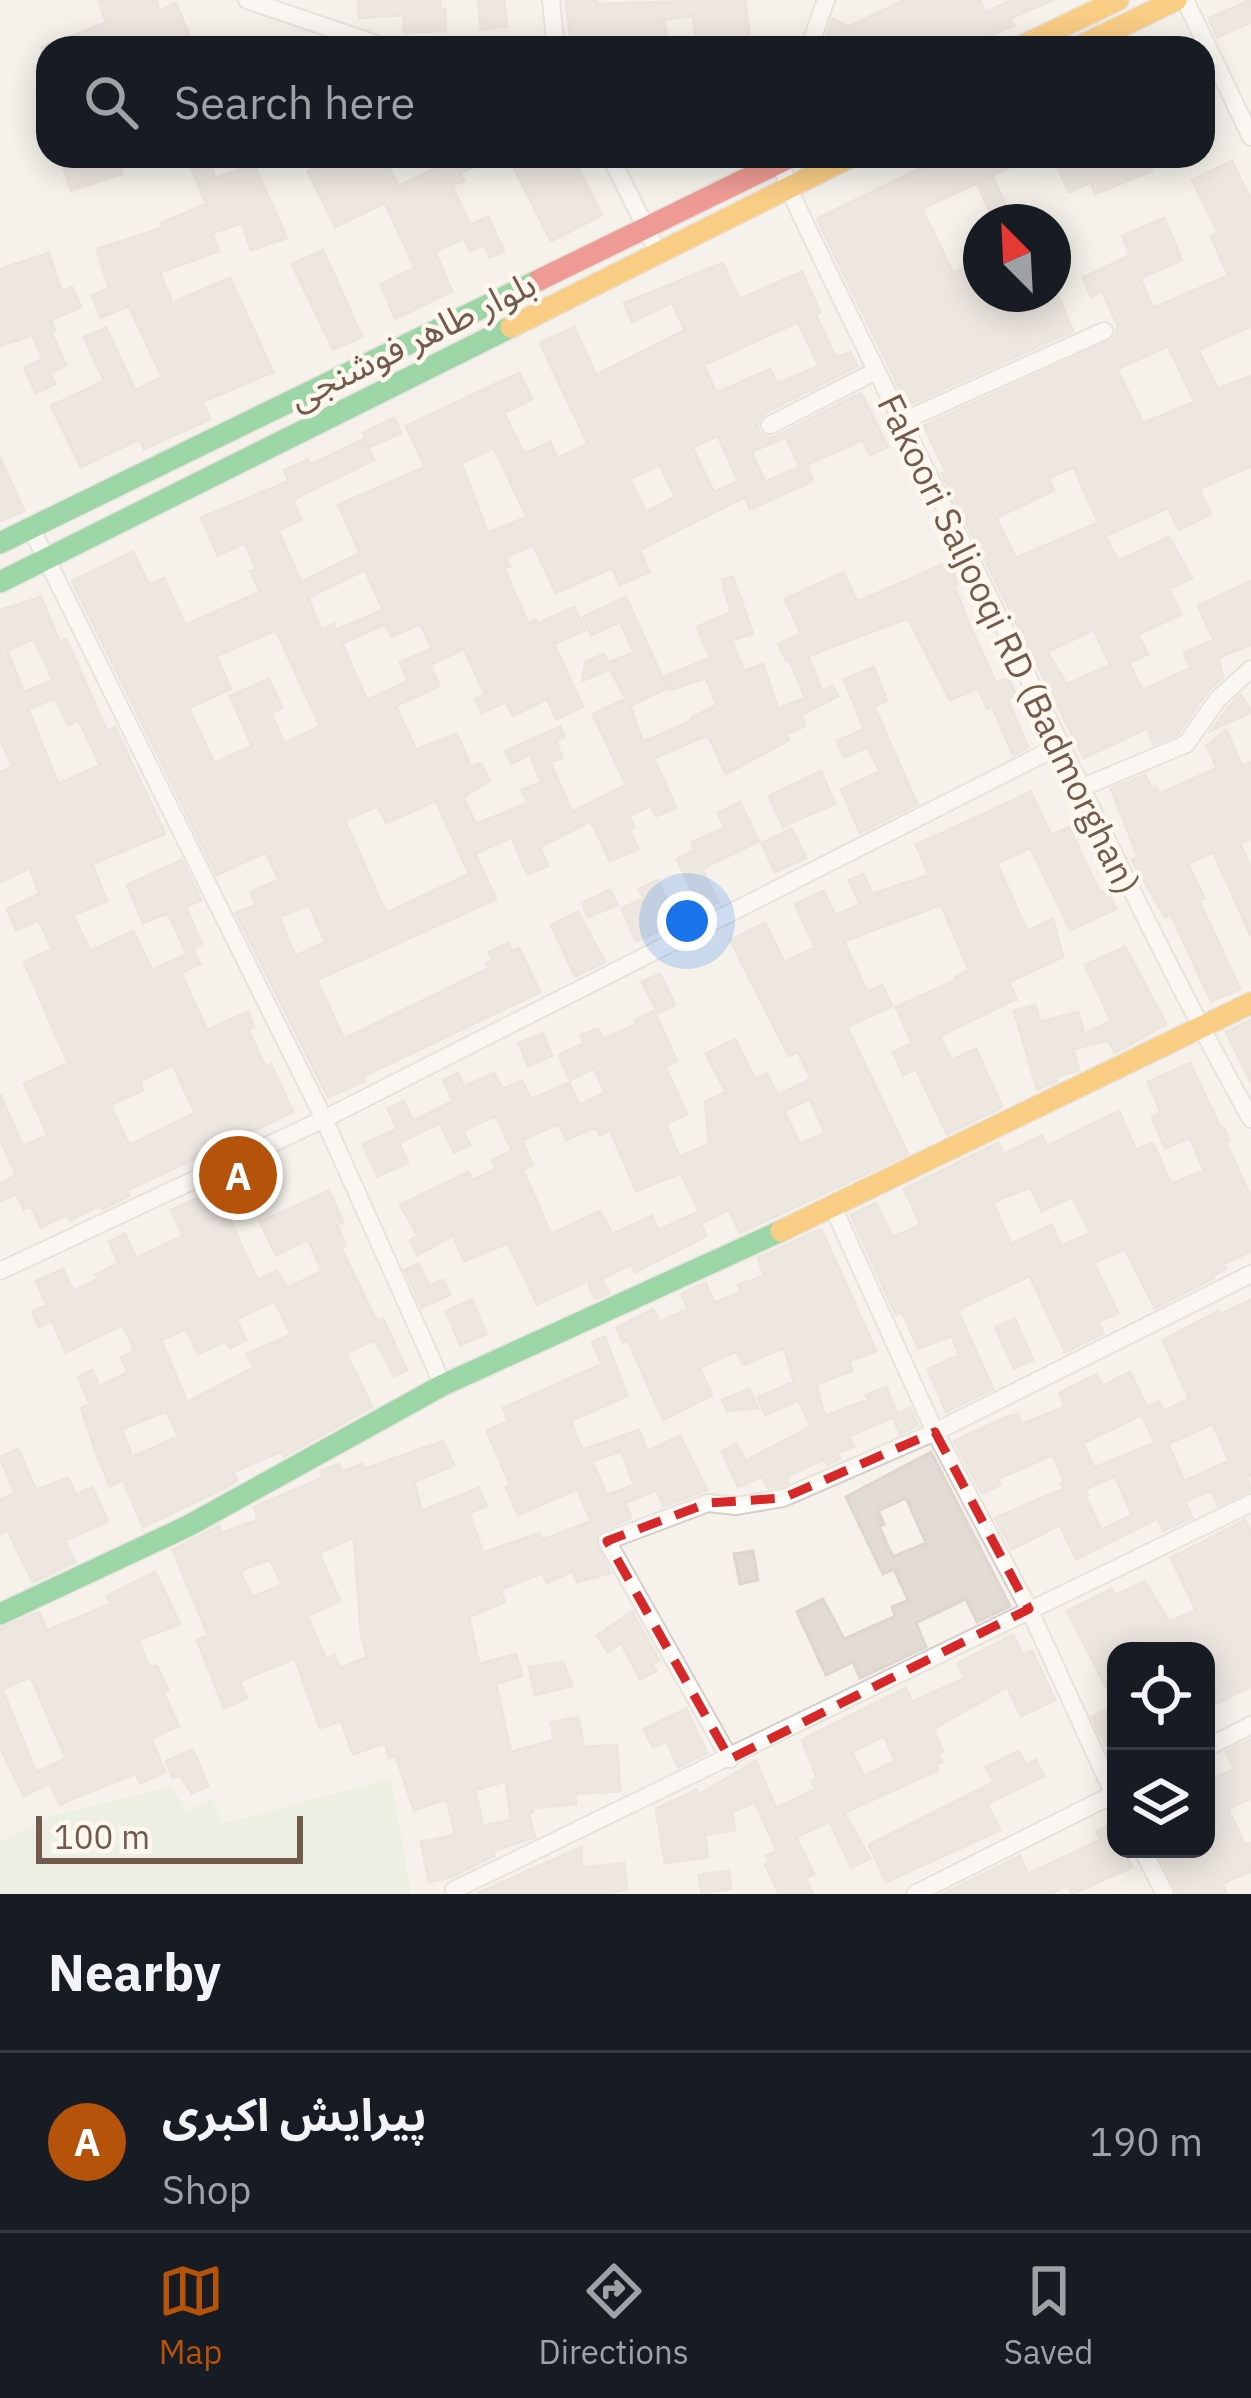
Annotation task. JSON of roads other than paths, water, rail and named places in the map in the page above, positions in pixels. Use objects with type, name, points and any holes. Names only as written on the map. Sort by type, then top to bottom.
[{"type":"street","points":[[247,0],[353,36]]},
{"type":"street","points":[[551,0],[555,36]]},
{"type":"street","points":[[813,36],[826,0]]},
{"type":"street","points":[[1043,36],[1118,0]]},
{"type":"street","points":[[1102,36],[1180,0],[1199,36]]},
{"type":"street","points":[[1215,68],[1251,137]]},
{"type":"street","points":[[616,168],[659,254]]},
{"type":"street","name":"بلوار طاهر فوشنجی","points":[[0,543],[764,168]]},
{"type":"street","name":"Fakoori Saljooqi RD (Badmorghan)","points":[[786,168],[788,187],[874,372],[1201,1029],[1251,1119]]},
{"type":"street","name":"بلوار طاهر فوشنجی","points":[[0,582],[827,168]]},
{"type":"street","points":[[901,422],[1104,331]]},
{"type":"street","points":[[770,425],[874,372]]},
{"type":"street","points":[[31,528],[324,1119],[443,1385]]},
{"type":"street","points":[[1081,788],[1186,744],[1218,699],[1251,669]]},
{"type":"street","points":[[0,1271],[324,1119],[1061,745]]},
{"type":"street","points":[[0,1613],[188,1526],[443,1385],[833,1207],[1251,1004]]},
{"type":"street","points":[[833,1207],[934,1432],[1029,1610],[1107,1778]]},
{"type":"street","points":[[730,1759],[607,1541],[708,1503],[736,1506],[784,1498],[934,1432],[1251,1274]]},
{"type":"street","points":[[454,1890],[1251,1503]]},
{"type":"street","points":[[1215,1743],[1251,1725]]},
{"type":"street","points":[[915,1894],[1107,1799]]},
{"type":"street","points":[[1147,1858],[1165,1894]]},
{"type":"place","name":"پیرایش اکبری","points":[[238,1175]]}]
